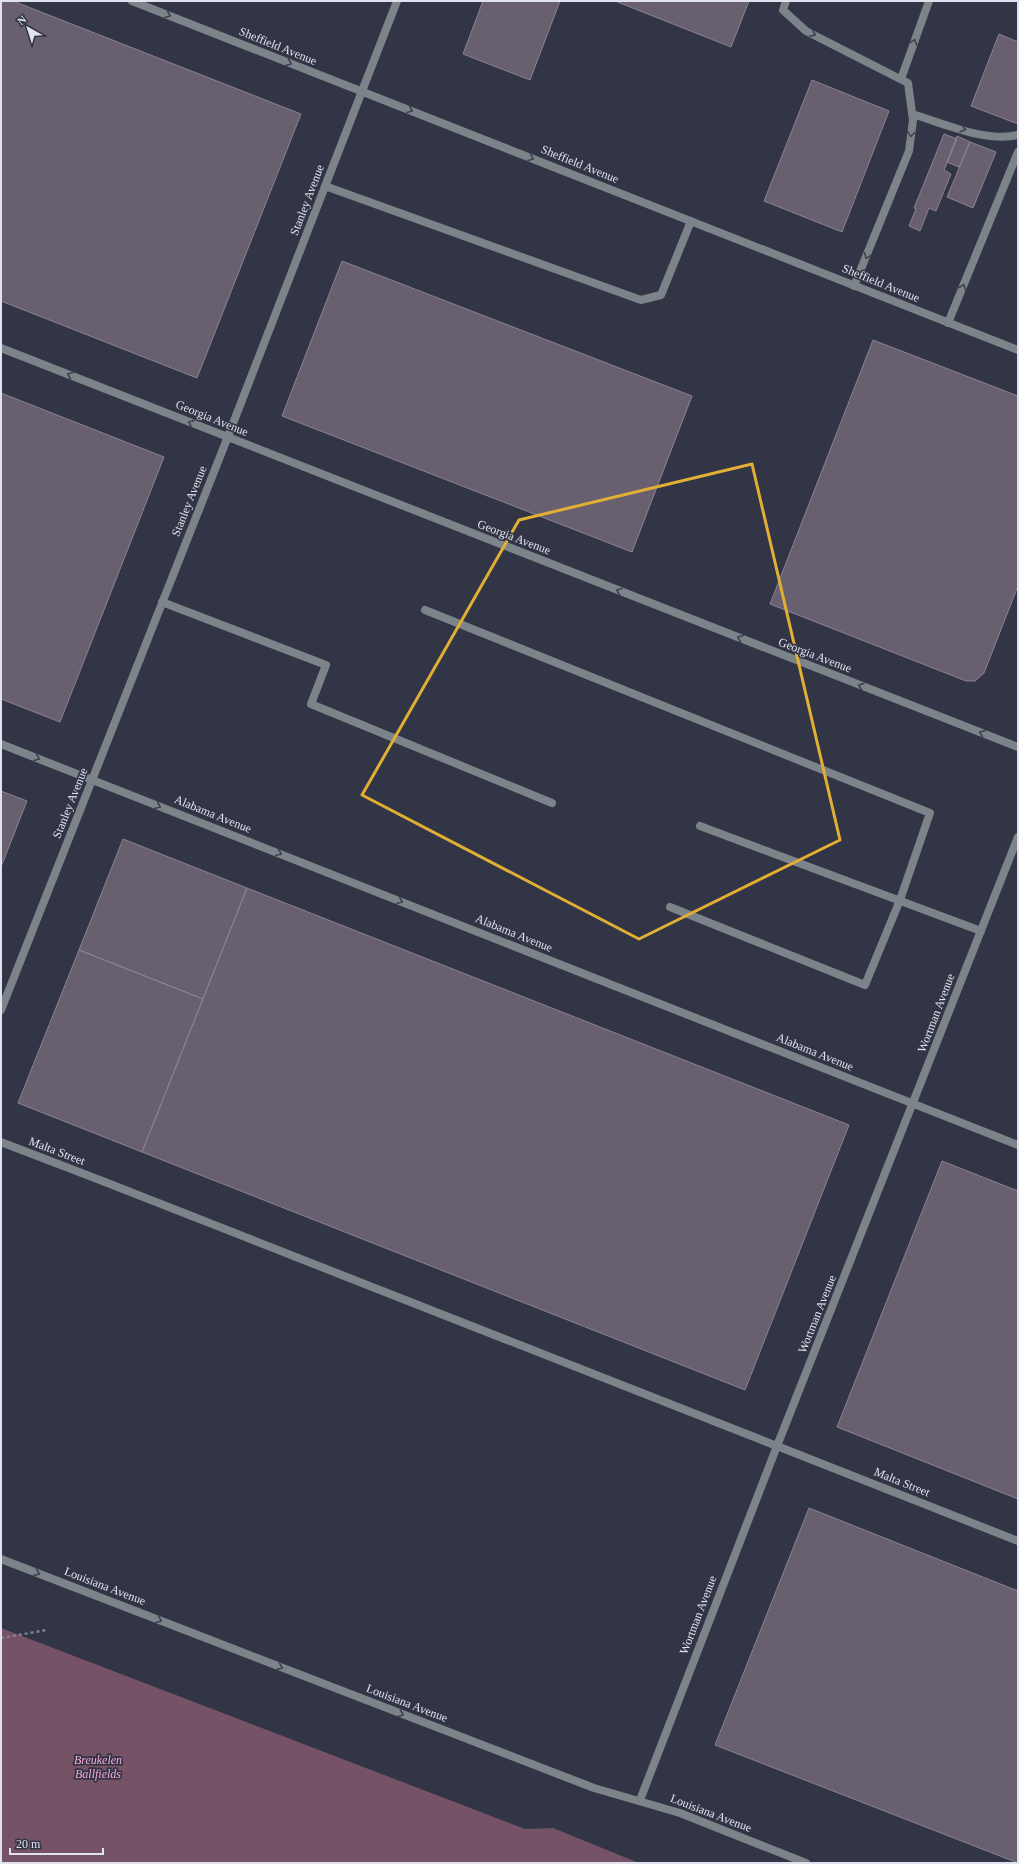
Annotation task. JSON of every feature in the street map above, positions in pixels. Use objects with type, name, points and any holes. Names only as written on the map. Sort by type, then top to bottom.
[{"type":"street","name":"Sheffield Avenue","points":[[132,1],[1018,350]]},
{"type":"street","name":"Stanley Avenue","points":[[1,1010],[227,438],[397,1]]},
{"type":"street","points":[[786,1],[783,10],[806,31],[908,83],[913,120],[909,151],[854,286]]},
{"type":"street","points":[[901,79],[930,1]]},
{"type":"street","points":[[912,114],[988,136],[1010,137],[1018,135]]},
{"type":"street","points":[[948,323],[1018,152]]},
{"type":"street","points":[[325,186],[641,300],[661,294],[691,221]]},
{"type":"street","name":"Georgia Avenue","points":[[1,348],[227,438],[1018,747]]},
{"type":"street","points":[[162,602],[326,665],[311,704],[552,803]]},
{"type":"street","points":[[425,610],[930,813],[900,900],[865,985],[670,907]]},
{"type":"street","name":"Alabama Avenue","points":[[1,744],[1018,1145]]},
{"type":"street","points":[[700,826],[981,931]]},
{"type":"street","name":"Wortman Avenue","points":[[640,1800],[777,1446],[1018,837]]},
{"type":"street","name":"Malta Street","points":[[1,1142],[1018,1541]]},
{"type":"street","name":"Louisiana Avenue","points":[[1,1559],[594,1788],[640,1800],[680,1813],[806,1863]]},
{"type":"path","points":[[1,1638],[47,1630]]},
{"type":"highlighted area","points":[[752,464],[840,840],[639,939],[362,795],[519,520]]},
{"type":"green space","name":"Breukelen Ballfields","points":[[1,1628],[525,1829],[553,1828],[639,1863],[1,1863]]},
{"type":"building","points":[[1,1],[13,1],[301,114],[197,378],[1,301]]},
{"type":"building","points":[[483,1],[560,1],[530,80],[463,54]]},
{"type":"building","points":[[615,1],[749,1],[731,47]]},
{"type":"building","points":[[999,34],[1018,42],[1018,124],[971,106]]},
{"type":"building","points":[[812,80],[889,111],[842,232],[764,201]]},
{"type":"building","points":[[944,134],[957,139],[944,170],[951,174],[936,211],[929,208],[920,231],[909,226],[916,209],[914,208]]},
{"type":"building","points":[[957,136],[970,142],[959,167],[947,162]]},
{"type":"building","points":[[970,142],[996,152],[973,208],[947,197]]},
{"type":"building","points":[[342,261],[692,396],[632,552],[282,416]]},
{"type":"building","points":[[873,340],[1018,396],[1018,586],[984,673],[975,681],[966,681],[770,604]]},
{"type":"building","points":[[1,393],[164,457],[60,722],[1,699]]},
{"type":"building","points":[[1,791],[27,801],[1,867]]},
{"type":"building","points":[[123,839],[247,888],[203,999],[79,950]]},
{"type":"building","points":[[247,888],[849,1125],[745,1390],[142,1152]]},
{"type":"building","points":[[79,950],[203,999],[142,1152],[18,1103]]},
{"type":"building","points":[[942,1161],[1018,1191],[1018,1499],[837,1427]]},
{"type":"building","points":[[809,1508],[1018,1591],[1018,1863],[715,1745]]}]
